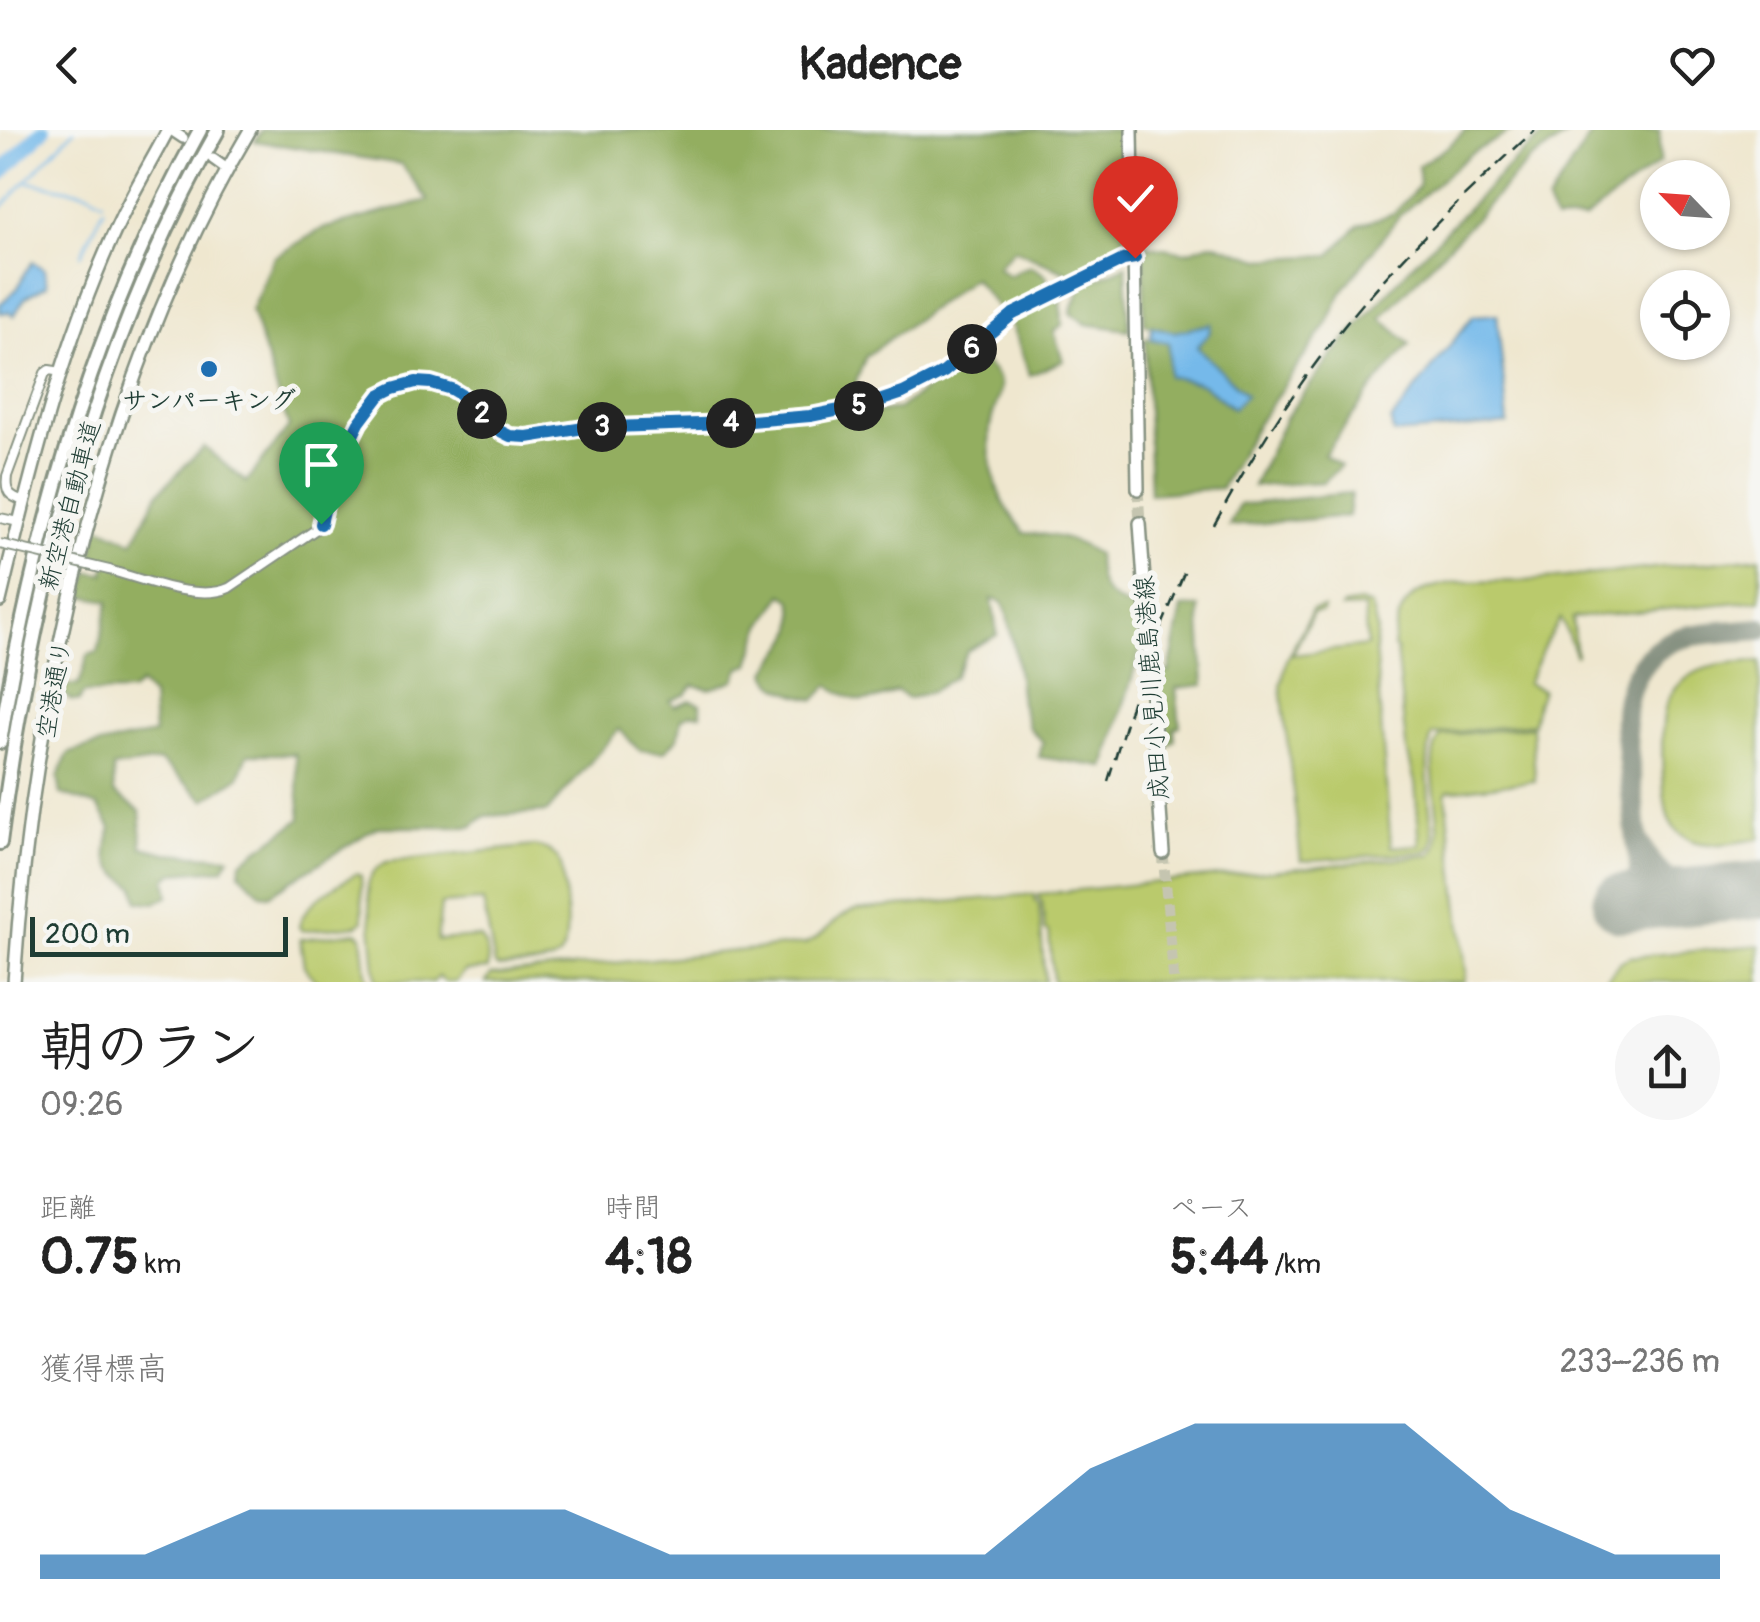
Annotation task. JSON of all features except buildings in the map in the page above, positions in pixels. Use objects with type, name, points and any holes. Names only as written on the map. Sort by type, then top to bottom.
[{"type":"highway","name":"新空港自動車道","points":[[0,742],[18,643],[53,495],[92,370],[141,244],[200,130]]},
{"type":"highway","name":"新空港自動車道","points":[[0,843],[33,645],[88,428],[156,250],[218,130]]},
{"type":"main road","points":[[0,601],[45,427],[97,274],[123,214],[170,130]]},
{"type":"main road","name":"空港通り","points":[[14,982],[38,772],[78,568],[128,394],[153,327],[187,249],[250,130]]},
{"type":"main road","points":[[1132,130],[1138,489]]},
{"type":"main road","name":"成田小見川鹿島港線","points":[[1140,522],[1163,852]]},
{"type":"street","points":[[170,130],[183,138]]},
{"type":"street","points":[[212,159],[227,169]]},
{"type":"street","points":[[0,544],[202,594],[219,592],[321,524],[331,480],[351,438],[370,406],[394,388],[416,382],[451,389],[510,436],[584,428],[810,416],[903,393],[944,372],[1013,314],[1123,260],[1135,258]]},
{"type":"street","points":[[24,501],[13,497],[6,488],[10,466],[47,371],[62,372]]},
{"type":"street","points":[[26,421],[45,427]]},
{"type":"street","points":[[0,518],[19,522]]},
{"type":"green space","points":[[262,130],[1122,130],[1125,243],[1077,277],[1014,249],[997,267],[1009,276],[1031,266],[1046,275],[1052,297],[1061,300],[1062,325],[1054,331],[1063,361],[1030,375],[1012,326],[973,278],[866,356],[848,417],[898,409],[973,356],[996,376],[1000,387],[991,422],[990,451],[1004,504],[1024,533],[1062,538],[1097,554],[1104,590],[1135,610],[1141,648],[1105,767],[1039,757],[1043,742],[1029,728],[1021,703],[1016,658],[1002,602],[992,599],[997,635],[967,651],[954,677],[932,691],[908,699],[897,691],[862,701],[829,685],[815,700],[780,688],[767,672],[790,638],[795,622],[791,599],[783,594],[762,626],[750,664],[740,668],[735,680],[710,689],[693,685],[686,694],[670,701],[675,706],[690,700],[701,704],[701,714],[682,718],[678,738],[664,752],[639,750],[619,729],[547,812],[485,816],[471,827],[377,827],[269,895],[261,894],[240,873],[241,862],[301,819],[295,754],[248,754],[239,777],[205,800],[160,761],[113,768],[114,793],[140,811],[142,847],[166,853],[230,857],[223,869],[173,873],[166,879],[169,895],[155,903],[138,901],[135,887],[109,863],[111,828],[98,806],[61,794],[58,777],[68,754],[154,734],[152,696],[140,684],[131,692],[84,693],[79,701],[65,695],[67,685],[79,685],[88,655],[98,652],[109,601],[82,596],[89,572],[104,574],[106,561],[92,558],[97,525],[133,542],[159,492],[204,447],[246,482],[289,427],[251,311],[274,257],[322,229],[428,200],[401,164],[255,141]]},
{"type":"green space","points":[[1465,130],[1514,130],[1470,154],[1399,216],[1343,290],[1327,324],[1257,424],[1221,488],[1150,494],[1145,338],[1169,342],[1169,376],[1202,384],[1232,408],[1196,347],[1209,333],[1174,332],[1144,324],[1144,245],[1187,252],[1213,243],[1261,259],[1330,255],[1359,225],[1394,213],[1419,186],[1418,166]]},
{"type":"green space","points":[[1549,130],[1575,130],[1528,162],[1381,318],[1410,344],[1324,455],[1341,466],[1323,482],[1253,486],[1286,417],[1332,356],[1410,267]]},
{"type":"green space","points":[[1594,130],[1660,130],[1660,160],[1640,160],[1640,177],[1585,219],[1555,221],[1547,203]]},
{"type":"green space","points":[[1126,266],[1129,330],[1086,324],[1071,313],[1081,285]]},
{"type":"green space","points":[[1351,493],[1348,516],[1229,526],[1239,505]]},
{"type":"green space","points":[[1760,557],[1760,600],[1572,618],[1576,656],[1561,618],[1527,683],[1542,690],[1533,723],[1432,735],[1428,762],[1433,834],[1430,849],[1301,861],[1281,686],[1287,660],[1312,610],[1323,608],[1322,612],[1313,613],[1292,655],[1367,646],[1364,607],[1341,608],[1360,602],[1371,606],[1377,630],[1375,648],[1391,847],[1420,845],[1415,783],[1393,648],[1399,618],[1411,599],[1429,588],[1459,582],[1538,580]]},
{"type":"green space","points":[[1199,607],[1204,685],[1176,688],[1180,726],[1174,728],[1175,741],[1162,751],[1158,673],[1169,672],[1182,608]]},
{"type":"green space","points":[[1760,662],[1760,839],[1699,843],[1675,829],[1669,819],[1662,743],[1668,699],[1680,684],[1702,670]]},
{"type":"green space","points":[[1532,726],[1535,781],[1446,794],[1464,982],[1053,982],[1049,932],[1045,930],[1038,894],[1431,855],[1438,830],[1433,762],[1441,736]]},
{"type":"green space","points":[[534,846],[550,851],[561,865],[566,930],[562,953],[556,959],[499,967],[495,965],[483,901],[441,904],[437,940],[479,937],[487,951],[488,969],[465,971],[456,982],[445,982],[438,976],[433,982],[376,982],[368,885],[377,869],[386,862]]},
{"type":"green space","points":[[357,873],[361,876],[363,921],[358,925],[302,931],[302,918],[314,902]]},
{"type":"green space","points":[[1035,894],[1045,982],[486,982],[491,975],[805,944],[855,910]]},
{"type":"green space","points":[[357,932],[362,936],[367,982],[316,982],[304,966],[300,939]]},
{"type":"green space","points":[[1760,945],[1760,982],[1604,982],[1629,957]]},
{"type":"water","points":[[33,262],[44,269],[47,285],[25,298],[14,316],[0,313],[0,304],[18,288]]},
{"type":"water","points":[[1497,314],[1508,424],[1393,434],[1391,421],[1473,316]]},
{"type":"water","points":[[1211,324],[1197,347],[1246,395],[1233,408],[1202,384],[1168,376],[1169,343],[1151,339],[1151,326],[1174,332]]},
{"type":"waterway","points":[[0,174],[43,130]]},
{"type":"waterway","points":[[0,209],[74,130]]},
{"type":"waterway","points":[[28,182],[89,193],[103,201]]},
{"type":"waterway","points":[[81,255],[104,208]]},
{"type":"taxiway","points":[[1643,901],[1625,725],[1632,684],[1646,661],[1667,644],[1700,634],[1760,629]]},
{"type":"taxiway","points":[[1640,845],[1652,865],[1668,880],[1709,895]]},
{"type":"runway","points":[[1621,903],[1760,890]]},
{"type":"tunnel","points":[[1138,489],[1140,523]]},
{"type":"tunnel","points":[[1163,853],[1174,982]]},
{"type":"railway","points":[[1214,525],[1286,406],[1357,311],[1430,230],[1535,130]]},
{"type":"railway","points":[[1108,781],[1139,680],[1187,566]]},
{"type":"place","name":"サンパーキング","points":[[209,369]]},
{"type":"route","points":[[321,524],[331,480],[359,423],[380,395],[394,388],[416,382],[451,389],[510,436],[584,428],[810,416],[903,393],[944,372],[1013,314],[1123,260],[1135,258]]}]
